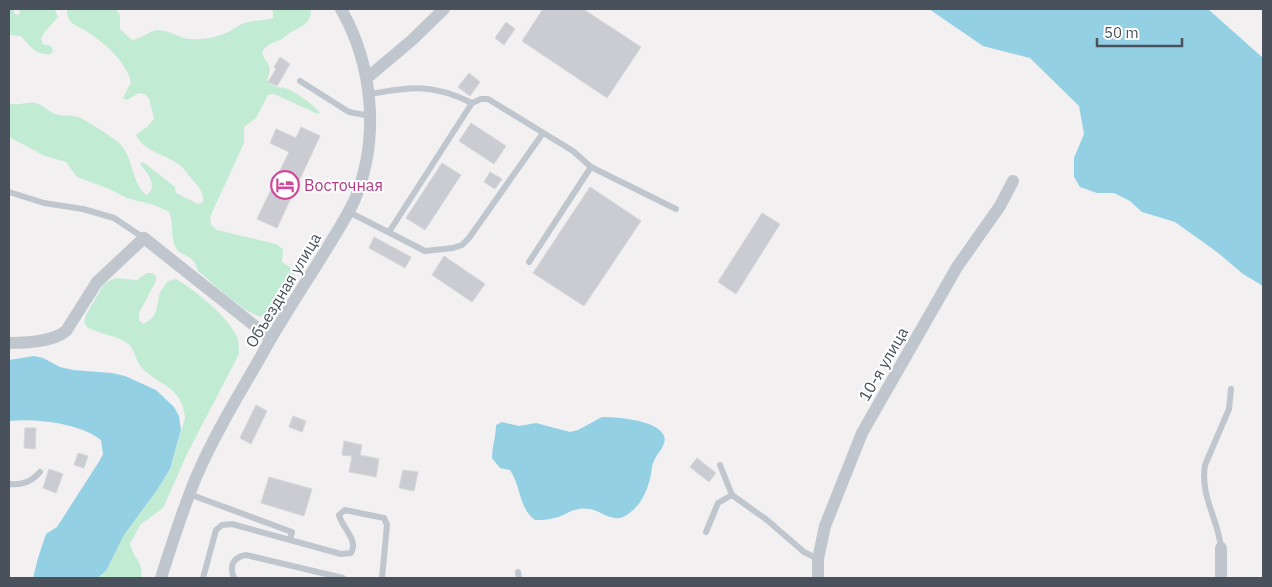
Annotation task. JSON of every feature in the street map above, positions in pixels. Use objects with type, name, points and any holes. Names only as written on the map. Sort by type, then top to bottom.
[{"type":"street","name":"Объездная улица","points":[[161,578],[189,494],[206,455],[270,338],[349,212],[361,183],[369,142],[369,94],[359,47],[352,28],[341,9]]},
{"type":"street","points":[[367,78],[412,40],[444,9]]},
{"type":"street","name":"10-я улица","points":[[818,578],[818,559],[825,526],[862,433],[957,267],[1000,206],[1013,181]]},
{"type":"street","points":[[9,343],[51,338],[66,331],[97,282],[144,238],[270,338]]},
{"type":"street","points":[[1220,578],[1221,548]]},
{"type":"lane","points":[[300,80],[349,112],[370,116]]},
{"type":"lane","points":[[369,94],[420,87],[442,90],[472,103]]},
{"type":"lane","points":[[389,232],[472,103],[481,99],[488,99],[543,132],[573,151],[591,167],[676,209]]},
{"type":"lane","points":[[349,212],[425,250],[453,248],[462,245],[469,238],[543,132]]},
{"type":"lane","points":[[528,262],[591,167]]},
{"type":"lane","points":[[9,192],[44,203],[83,209],[114,218],[144,238]]},
{"type":"lane","points":[[1221,548],[1206,494],[1204,474],[1229,409],[1231,389]]},
{"type":"lane","points":[[720,465],[732,495],[767,520],[804,552],[818,559]]},
{"type":"lane","points":[[9,484],[26,483],[33,480],[40,472]]},
{"type":"lane","points":[[189,494],[292,532],[290,540]]},
{"type":"lane","points":[[706,532],[718,503],[732,495]]},
{"type":"lane","points":[[203,578],[216,530],[222,525],[232,524],[346,554],[351,553],[353,546],[339,515],[341,512],[350,510],[384,518],[387,525],[382,578]]},
{"type":"lane","points":[[234,578],[232,572],[234,561],[236,558],[246,556],[343,578]]},
{"type":"green space","points":[[9,9],[13,9],[15,14],[19,15],[20,9],[55,10],[58,17],[41,39],[43,44],[51,46],[53,50],[51,54],[37,52],[21,36],[9,35]]},
{"type":"green space","points":[[67,9],[116,9],[120,15],[120,29],[132,40],[157,30],[166,31],[187,39],[207,38],[232,30],[241,24],[273,18],[273,11],[265,9],[311,9],[309,20],[305,24],[282,39],[268,45],[262,52],[270,67],[267,80],[269,83],[296,93],[320,113],[318,114],[274,94],[268,95],[256,118],[244,127],[244,143],[210,217],[211,225],[217,230],[276,244],[283,249],[282,262],[292,269],[294,275],[282,298],[269,314],[259,316],[250,312],[231,299],[198,271],[191,258],[182,254],[174,244],[169,212],[154,205],[127,198],[77,177],[66,162],[45,156],[9,137],[9,103],[35,103],[55,114],[78,117],[100,129],[120,144],[128,156],[138,184],[147,195],[152,188],[152,184],[149,175],[140,164],[143,162],[175,187],[176,193],[198,204],[203,202],[203,195],[200,189],[181,166],[139,141],[136,135],[154,119],[149,99],[145,94],[139,93],[127,100],[123,98],[131,82],[125,67],[102,42],[72,23]]},
{"type":"green space","points":[[147,273],[152,273],[156,276],[156,281],[139,313],[139,320],[143,324],[154,316],[164,286],[168,281],[176,279],[201,296],[225,319],[237,337],[239,354],[187,454],[163,508],[140,525],[130,544],[140,564],[141,578],[97,578],[106,571],[124,535],[170,469],[185,418],[180,399],[168,387],[142,368],[126,342],[87,327],[84,322],[104,284],[115,278],[137,280]]},
{"type":"water","points":[[929,9],[1208,9],[1263,58],[1263,286],[1243,274],[1217,252],[1175,222],[1142,212],[1130,201],[1114,193],[1097,193],[1080,187],[1074,177],[1074,158],[1084,134],[1079,106],[1030,58],[983,46]]},
{"type":"water","points":[[34,356],[43,358],[60,367],[73,370],[125,376],[156,390],[174,407],[179,416],[181,430],[170,469],[124,535],[106,571],[97,578],[33,578],[46,534],[57,527],[103,454],[101,440],[81,429],[44,421],[9,421],[9,360]]},
{"type":"water","points":[[602,417],[644,422],[659,429],[663,434],[664,445],[655,458],[651,477],[641,500],[630,513],[621,518],[584,508],[552,519],[535,520],[523,504],[514,476],[510,470],[500,468],[492,458],[496,425],[502,422],[519,426],[536,423],[570,432],[578,430]]},
{"type":"building","points":[[543,9],[583,9],[641,47],[607,98],[522,41]]},
{"type":"building","points":[[506,22],[515,29],[504,45],[495,38]]},
{"type":"building","points":[[280,57],[290,64],[277,86],[268,82],[276,69],[274,67]]},
{"type":"building","points":[[469,73],[480,82],[470,96],[458,87]]},
{"type":"building","points":[[471,123],[506,146],[494,164],[459,141]]},
{"type":"building","name":"Восточная","points":[[301,127],[320,136],[277,228],[257,219],[289,152],[270,143],[276,129],[296,138]]},
{"type":"building","points":[[442,163],[461,175],[425,230],[406,218]]},
{"type":"building","points":[[490,172],[502,179],[495,189],[484,182]]},
{"type":"building","points":[[590,187],[641,221],[584,306],[533,273]]},
{"type":"building","points":[[762,213],[780,224],[736,294],[718,282]]},
{"type":"building","points":[[374,237],[411,257],[405,268],[369,248]]},
{"type":"building","points":[[444,256],[485,284],[472,302],[432,275]]},
{"type":"building","points":[[256,405],[267,411],[251,444],[240,438]]},
{"type":"building","points":[[293,416],[306,421],[302,432],[289,427]]},
{"type":"building","points":[[25,428],[36,428],[35,449],[24,448]]},
{"type":"building","points":[[344,441],[362,445],[360,455],[379,459],[376,477],[349,472],[352,456],[342,455]]},
{"type":"building","points":[[78,453],[88,456],[84,468],[74,465]]},
{"type":"building","points":[[697,458],[716,473],[709,482],[690,467]]},
{"type":"building","points":[[49,469],[63,474],[56,493],[43,488]]},
{"type":"building","points":[[403,470],[418,472],[414,491],[399,488]]},
{"type":"building","points":[[269,477],[312,489],[304,516],[261,503]]},
{"type":"place","name":"Восточная","points":[[285,185]]}]
